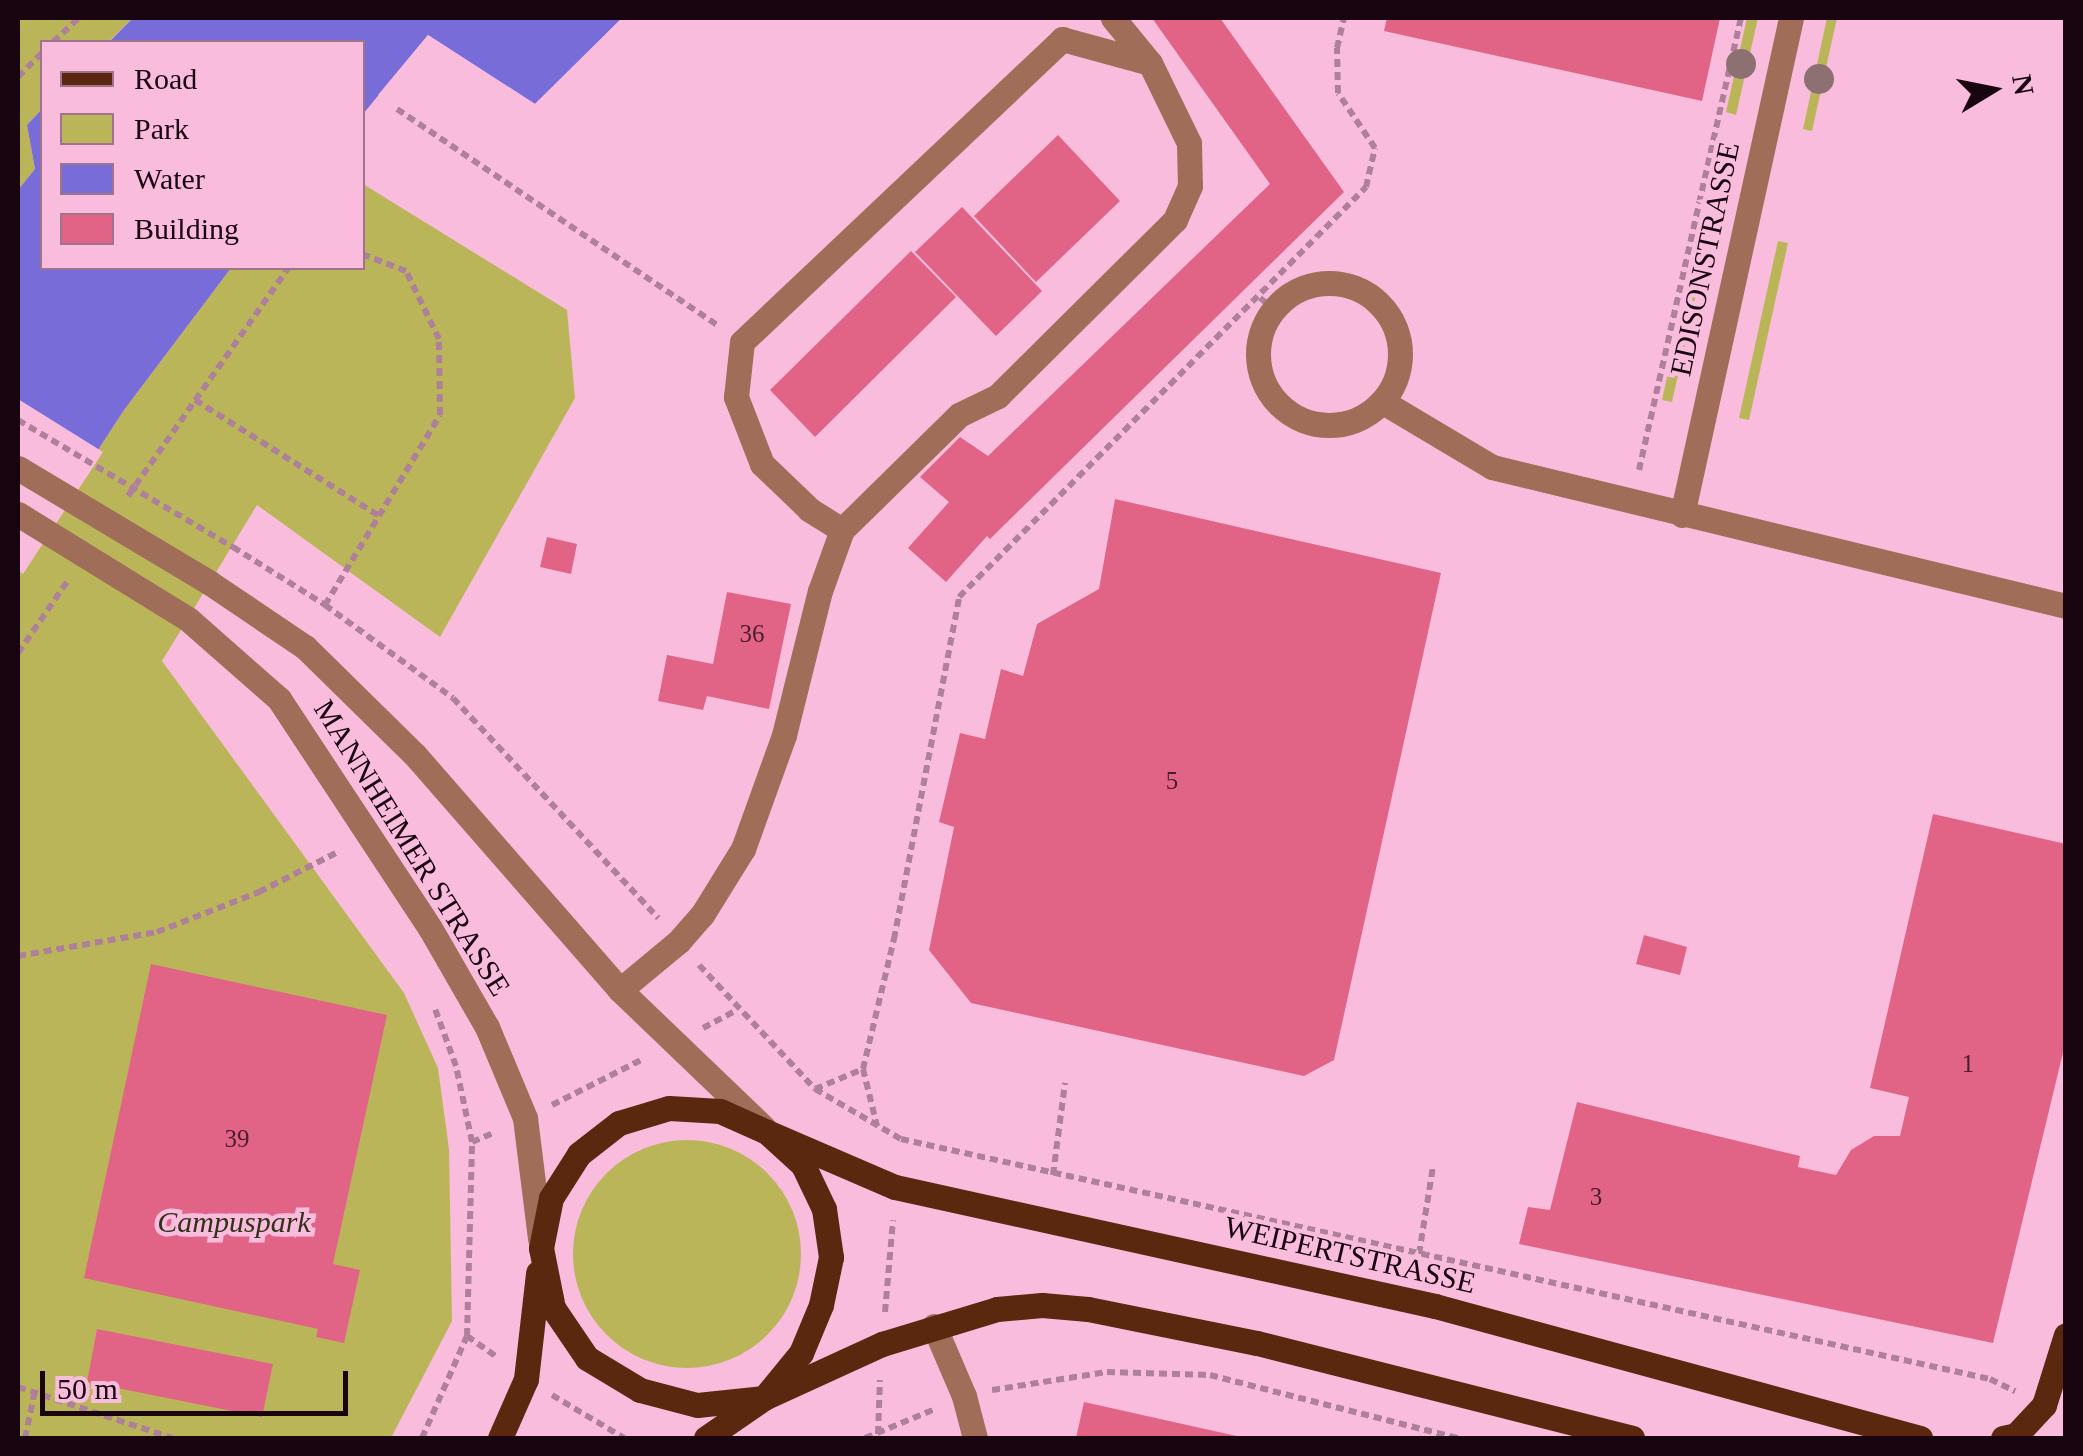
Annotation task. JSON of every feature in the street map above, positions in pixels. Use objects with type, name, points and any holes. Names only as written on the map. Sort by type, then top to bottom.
[{"type":"main road","points":[[669,1108],[720,1111],[767,1132],[802,1166],[824,1209],[830,1257],[821,1305],[801,1354],[764,1398],[697,1405],[640,1390],[587,1358],[552,1308],[541,1248],[551,1198],[579,1154],[620,1123],[669,1108]]},
{"type":"main road","name":"WEIPERTSTRASSE","points":[[767,1132],[896,1187],[1435,1306],[1920,1438]]},
{"type":"main road","name":"MANNHEIMER STRASSE","points":[[500,1438],[526,1379],[541,1248]]},
{"type":"main road","points":[[706,1438],[764,1398],[882,1344],[997,1309],[1042,1305],[1088,1309],[1257,1343],[1632,1438]]},
{"type":"main road","points":[[2003,1438],[2016,1435],[2044,1405],[2066,1335]]},
{"type":"street","points":[[620,990],[680,941],[702,915],[743,849],[784,735],[820,591],[842,530],[958,415],[998,396],[1175,220],[1190,186],[1189,143],[1150,63],[1113,18]]},
{"type":"street","name":"EDISONSTRASSE","points":[[1682,514],[1792,18]]},
{"type":"street","points":[[842,530],[809,510],[762,464],[736,396],[742,342],[1062,38],[1150,63]]},
{"type":"street","points":[[1328,283],[1348,286],[1383,307],[1400,344],[1400,364],[1383,402],[1363,417],[1340,425],[1316,425],[1293,416],[1274,400],[1262,379],[1258,355],[1267,303],[1328,283]]},
{"type":"street","points":[[1383,402],[1474,460],[2066,606]]},
{"type":"street","name":"MANNHEIMER STRASSE","points":[[18,468],[210,584],[305,647],[415,755],[620,990],[767,1132]]},
{"type":"street","name":"MANNHEIMER STRASSE","points":[[18,514],[188,619],[278,699],[430,928],[487,1027],[524,1118],[541,1248]]},
{"type":"street","points":[[934,1326],[964,1396],[976,1438]]},
{"type":"path","points":[[56,40],[79,18]]},
{"type":"path","points":[[877,1126],[863,1069],[894,939],[959,597],[1267,303],[1366,187],[1375,148],[1338,93],[1337,48],[1344,18]]},
{"type":"path","points":[[1632,502],[1740,18]]},
{"type":"path","points":[[18,77],[40,55]]},
{"type":"path","points":[[397,109],[742,342]]},
{"type":"path","points":[[326,605],[440,415],[440,339],[406,271],[365,255]]},
{"type":"path","points":[[118,510],[287,270]]},
{"type":"path","points":[[195,400],[379,516]]},
{"type":"path","points":[[18,420],[326,605],[453,698],[815,1089],[901,1139],[1990,1379],[2044,1405]]},
{"type":"path","points":[[18,652],[73,574]]},
{"type":"path","points":[[329,837],[349,868]]},
{"type":"path","points":[[18,956],[157,932],[259,892],[338,852]]},
{"type":"path","points":[[422,1438],[467,1336],[472,1142],[456,1066],[432,998]]},
{"type":"path","points":[[472,1142],[738,1010]]},
{"type":"path","points":[[815,1089],[863,1069]]},
{"type":"path","points":[[1053,1175],[1065,1082]]},
{"type":"path","points":[[878,1434],[882,1344],[901,1139]]},
{"type":"path","points":[[1419,1254],[1433,1167]]},
{"type":"path","points":[[865,1438],[964,1396],[1106,1372],[1210,1375],[1458,1438]]},
{"type":"path","points":[[18,1387],[172,1438]]},
{"type":"path","points":[[25,1438],[34,1394]]},
{"type":"green space","points":[[18,18],[133,18],[110,40],[40,40],[40,111],[27,125],[35,169],[18,190]]},
{"type":"green space","points":[[1747,18],[1758,18],[1736,115],[1726,112]]},
{"type":"green space","points":[[1827,18],[1837,18],[1812,131],[1803,129]]},
{"type":"green space","name":"Campuspark","points":[[365,185],[567,310],[575,398],[440,637],[257,505],[162,661],[404,993],[438,1068],[449,1149],[452,1321],[391,1438],[18,1438],[18,573],[124,410],[229,270],[365,270]]},
{"type":"green space","points":[[1701,221],[1712,224],[1672,402],[1662,400]]},
{"type":"green space","points":[[1778,241],[1788,243],[1749,420],[1739,418]]},
{"type":"green space","points":[[687,1140],[731,1149],[768,1173],[792,1210],[801,1254],[792,1298],[768,1335],[731,1359],[687,1368],[643,1359],[606,1335],[582,1298],[573,1254],[582,1210],[606,1173],[643,1149]]},
{"type":"water","points":[[133,18],[622,18],[535,104],[428,35],[365,112],[365,40],[111,40]]},
{"type":"water","points":[[40,111],[40,270],[229,270],[124,410],[18,573],[18,190],[35,169],[27,125]]},
{"type":"pier","points":[[622,18],[627,18],[537,109],[429,41],[382,98],[378,95],[428,35],[535,104]]},
{"type":"pier","points":[[18,399],[103,452],[23,574],[18,571]]},
{"type":"building","points":[[1152,18],[1220,18],[1344,192],[990,539],[987,536],[946,582],[908,548],[949,502],[920,477],[960,437],[988,456],[1270,184]]},
{"type":"building","points":[[1387,18],[1720,18],[1702,101],[1384,31]]},
{"type":"building","points":[[1058,135],[1120,201],[1036,282],[974,216]]},
{"type":"building","points":[[962,207],[1042,291],[996,336],[915,252]]},
{"type":"building","points":[[911,251],[956,297],[815,437],[770,390]]},
{"type":"building","points":[[1115,499],[1441,573],[1334,1060],[1304,1076],[971,1003],[929,950],[954,827],[939,822],[960,733],[985,739],[1001,669],[1023,676],[1037,624],[1099,589]]},
{"type":"building","points":[[547,537],[577,544],[571,574],[540,567]]},
{"type":"building","points":[[727,592],[791,604],[769,709],[707,696],[703,710],[658,701],[667,655],[713,664]]},
{"type":"building","points":[[1933,814],[2066,844],[2066,1040],[1993,1343],[1519,1244],[1528,1207],[1550,1210],[1577,1102],[1800,1156],[1798,1167],[1836,1175],[1851,1150],[1874,1136],[1900,1136],[1909,1097],[1870,1088]]},
{"type":"building","points":[[1644,935],[1687,947],[1680,975],[1636,964]]},
{"type":"building","points":[[151,964],[387,1015],[333,1264],[360,1270],[344,1343],[316,1337],[318,1329],[84,1278]]},
{"type":"building","points":[[97,1329],[273,1364],[262,1417],[87,1382]]},
{"type":"building","points":[[1084,1402],[1241,1437],[1076,1438]]}]
